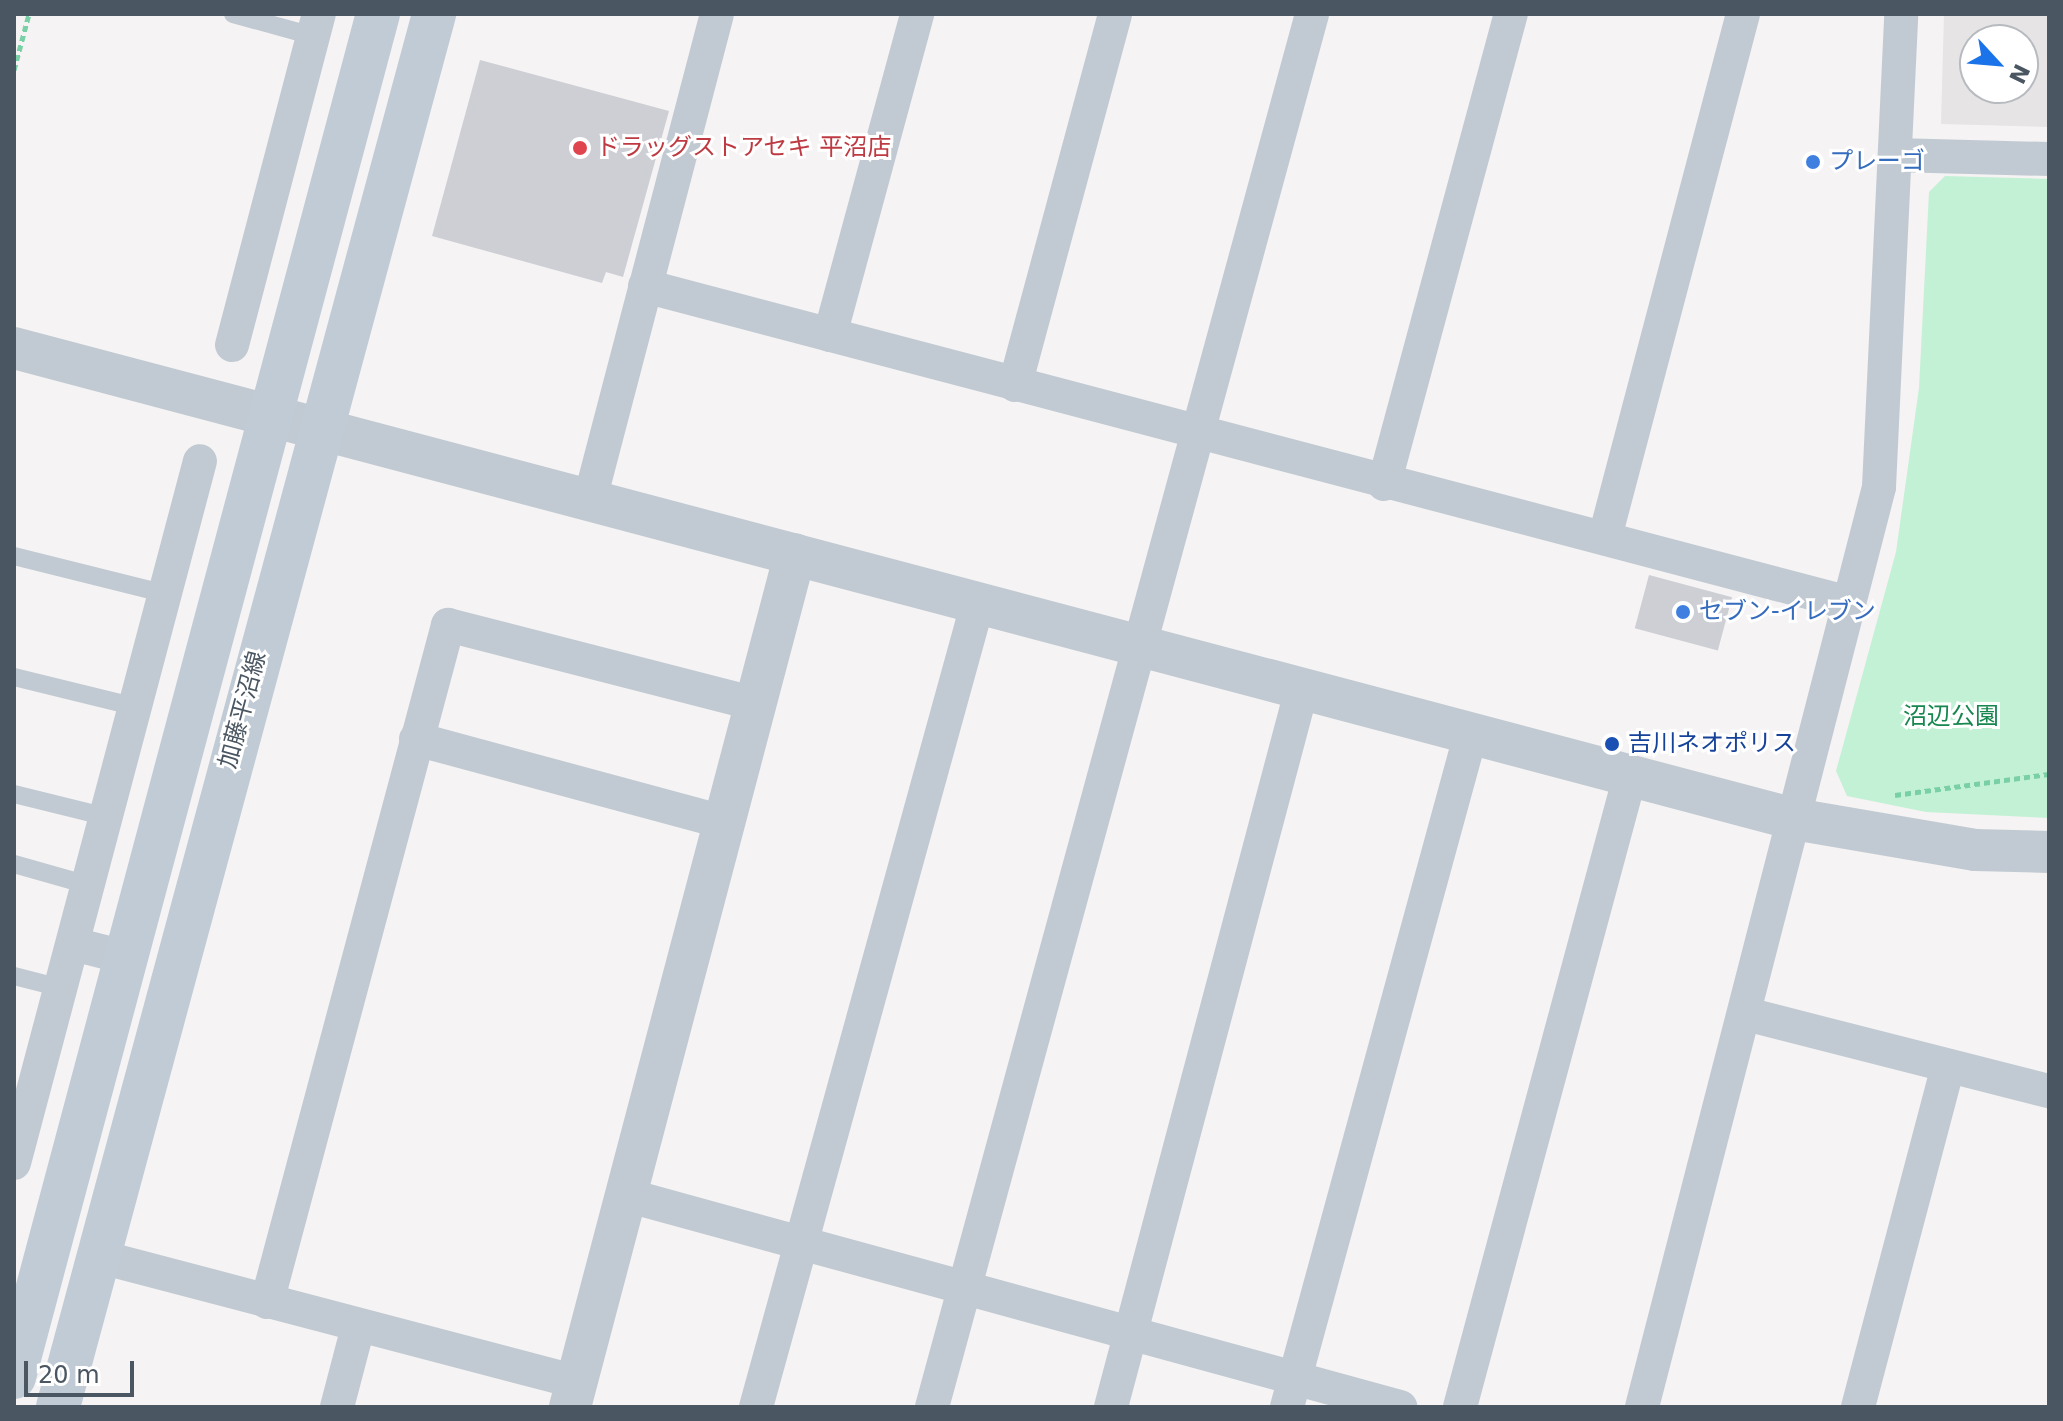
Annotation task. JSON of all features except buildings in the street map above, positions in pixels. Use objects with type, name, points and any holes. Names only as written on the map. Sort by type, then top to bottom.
[{"type":"main road","points":[[14,1377],[378,14]]},
{"type":"main road","name":"加藤平沼線","points":[[58,1407],[319,429],[434,14]]},
{"type":"street","points":[[590,499],[717,14]]},
{"type":"street","points":[[830,335],[917,14]]},
{"type":"street","points":[[1015,385],[1115,14]]},
{"type":"street","points":[[932,1407],[1312,14]]},
{"type":"street","points":[[1384,484],[1511,14]]},
{"type":"street","points":[[1605,537],[1743,14]]},
{"type":"street","points":[[1642,1407],[1746,1014],[1879,487],[1901,14]]},
{"type":"street","points":[[232,345],[316,25]]},
{"type":"street","points":[[283,150],[337,164]]},
{"type":"street","points":[[1895,155],[2049,159]]},
{"type":"street","points":[[645,286],[1384,484],[1605,537],[1849,603]]},
{"type":"street","points":[[14,348],[1794,819],[1975,850],[2049,852]]},
{"type":"street","points":[[14,1163],[24,1088],[61,988],[200,461]]},
{"type":"street","points":[[97,1256],[358,1327],[574,1394],[795,554]]},
{"type":"street","points":[[756,1407],[978,602]]},
{"type":"street","points":[[267,1302],[448,625],[756,704]]},
{"type":"street","points":[[1111,1407],[1302,688]]},
{"type":"street","points":[[1291,1392],[1471,733]]},
{"type":"street","points":[[416,739],[723,822]]},
{"type":"street","points":[[1460,1407],[1630,776]]},
{"type":"street","points":[[73,944],[124,957]]},
{"type":"street","points":[[1746,1014],[2049,1091]]},
{"type":"street","points":[[1858,1407],[1948,1066]]},
{"type":"street","points":[[626,1195],[1130,1333],[1291,1392],[1400,1407]]},
{"type":"street","points":[[337,1407],[358,1327]]},
{"type":"lane","points":[[233,14],[316,25]]},
{"type":"lane","points":[[14,556],[166,594]]},
{"type":"lane","points":[[14,677],[136,707]]},
{"type":"lane","points":[[14,794],[107,817]]},
{"type":"lane","points":[[14,864],[88,885]]},
{"type":"lane","points":[[14,976],[61,988]]},
{"type":"path","points":[[14,70],[29,14]]},
{"type":"path","points":[[1887,796],[2049,774]]},
{"type":"shaded area","points":[[1944,14],[2049,14],[2049,127],[1941,124]]},
{"type":"green space","name":"沼辺公園","points":[[1945,176],[2049,179],[2049,818],[1926,812],[1847,796],[1836,771],[1896,552],[1919,388],[1929,192]]},
{"type":"place","name":"ドラッグストアセキ 平沼店","points":[[580,148]]},
{"type":"place","name":"プレーゴ","points":[[1813,162]]},
{"type":"place","name":"セブン-イレブン","points":[[1683,612]]},
{"type":"place","name":"吉川ネオポリス","points":[[1612,744]]}]
